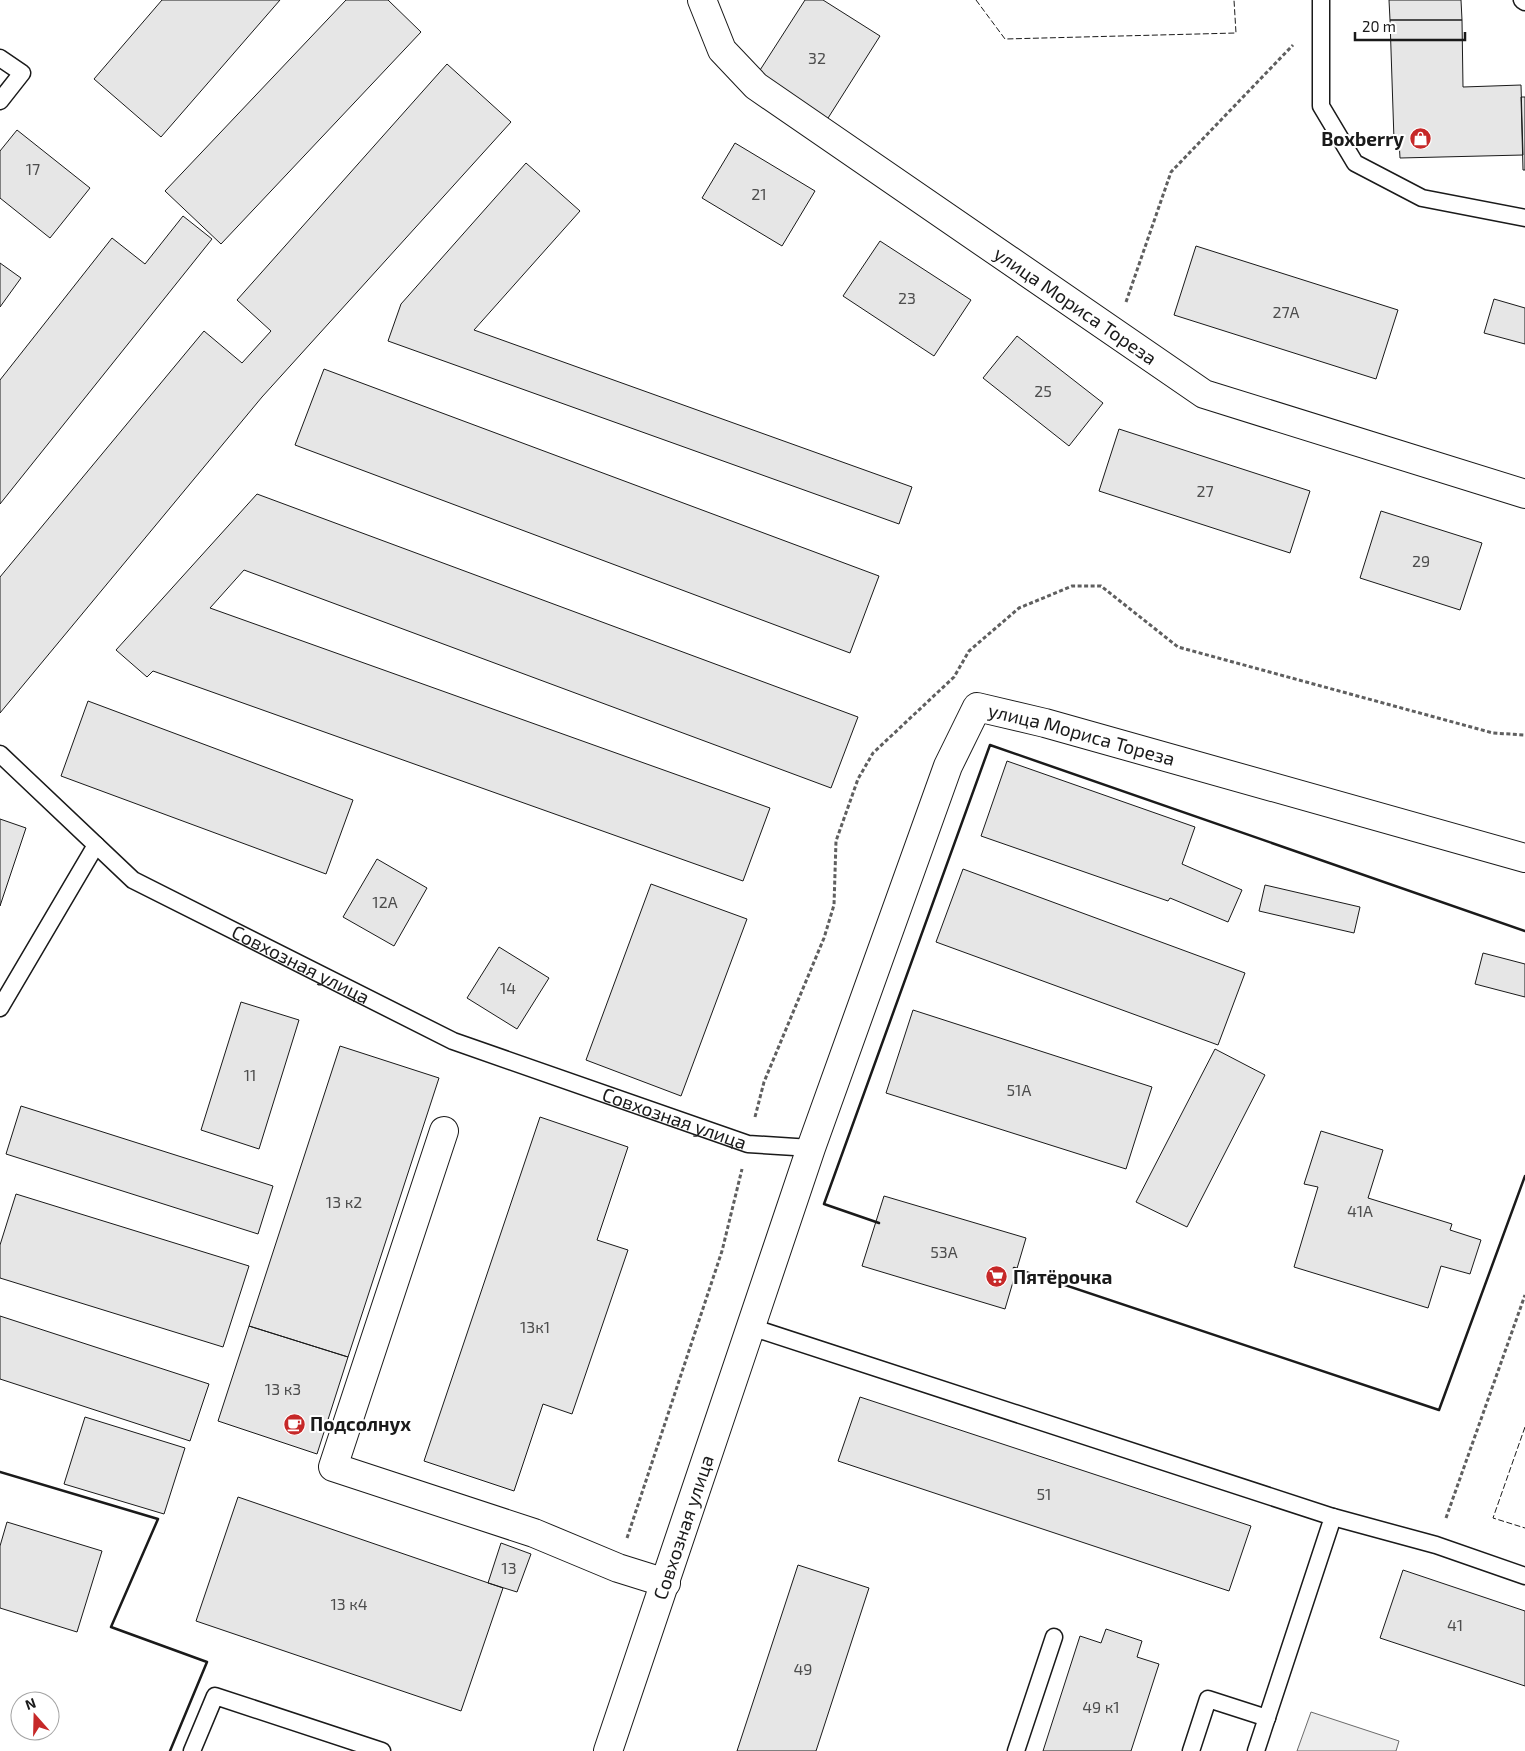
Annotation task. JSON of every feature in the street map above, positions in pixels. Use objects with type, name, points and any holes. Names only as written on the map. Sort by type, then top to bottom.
[{"type":"street","name":"улица Мориса Тореза","points":[[702,0],[722,50],[756,86],[1204,394],[1525,494]]},
{"type":"street","name":"улица Мориса Тореза","points":[[811,1148],[948,766],[978,707],[1045,722],[1525,858]]},
{"type":"street","points":[[444,1131],[332,1468],[534,1532],[618,1568],[666,1583]]},
{"type":"street","name":"Совхозная улица","points":[[608,1751],[811,1148]]},
{"type":"lane","points":[[1321,0],[1321,106],[1355,162],[1422,198],[1525,218]]},
{"type":"lane","points":[[0,58],[22,73],[0,101]]},
{"type":"lane","name":"Совхозная улица","points":[[0,754],[133,880],[453,1041],[748,1144],[811,1148]]},
{"type":"lane","points":[[0,1008],[96,845]]},
{"type":"lane","points":[[751,1327],[1333,1517],[1436,1545],[1525,1576]]},
{"type":"lane","points":[[1256,1751],[1333,1517]]},
{"type":"lane","points":[[1016,1751],[1054,1637]]},
{"type":"lane","points":[[192,1751],[214,1696],[382,1751]]},
{"type":"lane","points":[[1191,1751],[1208,1699],[1267,1718]]},
{"type":"path","points":[[1116,334],[1171,172],[1303,35],[1321,35]]},
{"type":"path","points":[[618,1568],[722,1251],[764,1082],[824,938],[834,905],[836,841],[858,779],[873,753],[954,677],[970,651],[1018,608],[1072,586],[1101,586],[1178,647],[1493,733],[1525,735]]},
{"type":"path","points":[[1436,1545],[1525,1295]]},
{"type":"shaded area","points":[[1311,1712],[1399,1741],[1396,1751],[1297,1751]]},
{"type":"building","points":[[162,0],[280,0],[161,137],[94,79]]},
{"type":"building","points":[[346,0],[388,0],[421,32],[221,244],[165,191]]},
{"type":"building","points":[[805,0],[823,0],[880,36],[823,126],[753,81]]},
{"type":"building","points":[[1389,0],[1461,0],[1462,20],[1390,20]]},
{"type":"building","points":[[1390,20],[1462,20],[1463,87],[1521,85],[1523,155],[1400,158],[1399,140],[1394,140]]},
{"type":"building","points":[[447,64],[511,122],[262,397],[0,713],[0,577],[204,331],[242,363],[271,331],[237,300]]},
{"type":"building","points":[[1521,97],[1525,97],[1525,170],[1523,170]]},
{"type":"building","points":[[17,130],[90,188],[50,238],[0,198],[0,151]]},
{"type":"building","points":[[735,143],[815,191],[782,246],[702,198]]},
{"type":"building","points":[[526,163],[580,211],[474,330],[912,487],[899,524],[388,341],[401,304]]},
{"type":"building","points":[[183,216],[212,239],[0,504],[0,380],[112,238],[145,264]]},
{"type":"building","points":[[880,241],[971,300],[934,356],[843,296]]},
{"type":"building","points":[[1196,246],[1398,310],[1376,379],[1174,315]]},
{"type":"building","points":[[0,263],[21,278],[0,307]]},
{"type":"building","points":[[1494,299],[1525,308],[1525,344],[1484,333]]},
{"type":"building","points":[[1017,336],[1103,403],[1069,446],[983,378]]},
{"type":"building","points":[[324,369],[879,576],[850,653],[295,445]]},
{"type":"building","points":[[1119,429],[1310,491],[1290,553],[1099,491]]},
{"type":"building","points":[[257,494],[858,717],[831,788],[244,570],[210,608],[770,808],[743,881],[153,671],[147,677],[116,650]]},
{"type":"building","points":[[1381,511],[1482,543],[1460,610],[1360,578]]},
{"type":"building","points":[[88,701],[353,800],[326,874],[61,776]]},
{"type":"building","points":[[1007,761],[1195,827],[1182,864],[1242,890],[1228,922],[1170,898],[1168,901],[981,836]]},
{"type":"building","points":[[0,819],[26,828],[0,906]]},
{"type":"building","points":[[377,859],[427,888],[394,946],[343,917]]},
{"type":"building","points":[[963,869],[1245,973],[1218,1045],[936,942]]},
{"type":"building","points":[[651,884],[747,919],[681,1096],[586,1060]]},
{"type":"building","points":[[1265,885],[1360,907],[1354,933],[1259,911]]},
{"type":"building","points":[[499,947],[549,978],[517,1029],[467,998]]},
{"type":"building","points":[[1483,953],[1525,964],[1525,997],[1475,984]]},
{"type":"building","points":[[241,1002],[299,1020],[259,1149],[201,1130]]},
{"type":"building","points":[[913,1010],[1152,1087],[1126,1169],[886,1093]]},
{"type":"building","points":[[340,1046],[439,1078],[348,1357],[249,1326]]},
{"type":"building","points":[[1215,1049],[1265,1075],[1187,1227],[1136,1202]]},
{"type":"building","points":[[21,1106],[273,1186],[258,1234],[6,1154]]},
{"type":"building","points":[[540,1117],[628,1147],[597,1240],[628,1250],[572,1414],[543,1404],[514,1491],[424,1461]]},
{"type":"building","points":[[1321,1131],[1383,1150],[1368,1198],[1452,1224],[1450,1230],[1481,1240],[1470,1274],[1441,1266],[1428,1308],[1294,1267],[1318,1187],[1304,1184]]},
{"type":"building","points":[[16,1194],[249,1266],[223,1347],[0,1278],[0,1245]]},
{"type":"building","points":[[884,1196],[1026,1238],[1005,1309],[862,1266]]},
{"type":"building","points":[[0,1316],[209,1384],[190,1441],[0,1379]]},
{"type":"building","points":[[249,1326],[348,1357],[317,1454],[218,1421]]},
{"type":"building","points":[[860,1397],[1251,1526],[1229,1591],[838,1461]]},
{"type":"building","points":[[85,1417],[185,1448],[164,1514],[64,1484]]},
{"type":"building","points":[[238,1497],[503,1588],[461,1711],[196,1621]]},
{"type":"building","points":[[7,1522],[102,1551],[77,1632],[0,1608],[0,1546]]},
{"type":"building","points":[[501,1543],[531,1554],[517,1592],[488,1583]]},
{"type":"building","points":[[798,1565],[869,1588],[816,1751],[737,1751]]},
{"type":"building","points":[[1403,1570],[1525,1611],[1525,1686],[1380,1638]]},
{"type":"building","points":[[1106,1629],[1142,1641],[1137,1657],[1159,1664],[1131,1751],[1043,1751],[1080,1636],[1101,1643]]},
{"type":"fence","points":[[976,0],[1005,39],[1236,33],[1234,0]]},
{"type":"fence","points":[[1525,1427],[1493,1518],[1525,1528]]},
{"type":"wall","points":[[879,1223],[824,1204],[990,745],[1525,931]]},
{"type":"wall","points":[[1014,1268],[1439,1410],[1525,1176]]},
{"type":"wall","points":[[0,1472],[158,1519],[111,1627],[207,1662],[170,1751]]},
{"type":"place","name":"Boxberry","points":[[1420,139]]},
{"type":"place","name":"Пятёрочка","points":[[997,1277]]},
{"type":"place","name":"Подсолнух","points":[[294,1424]]}]
